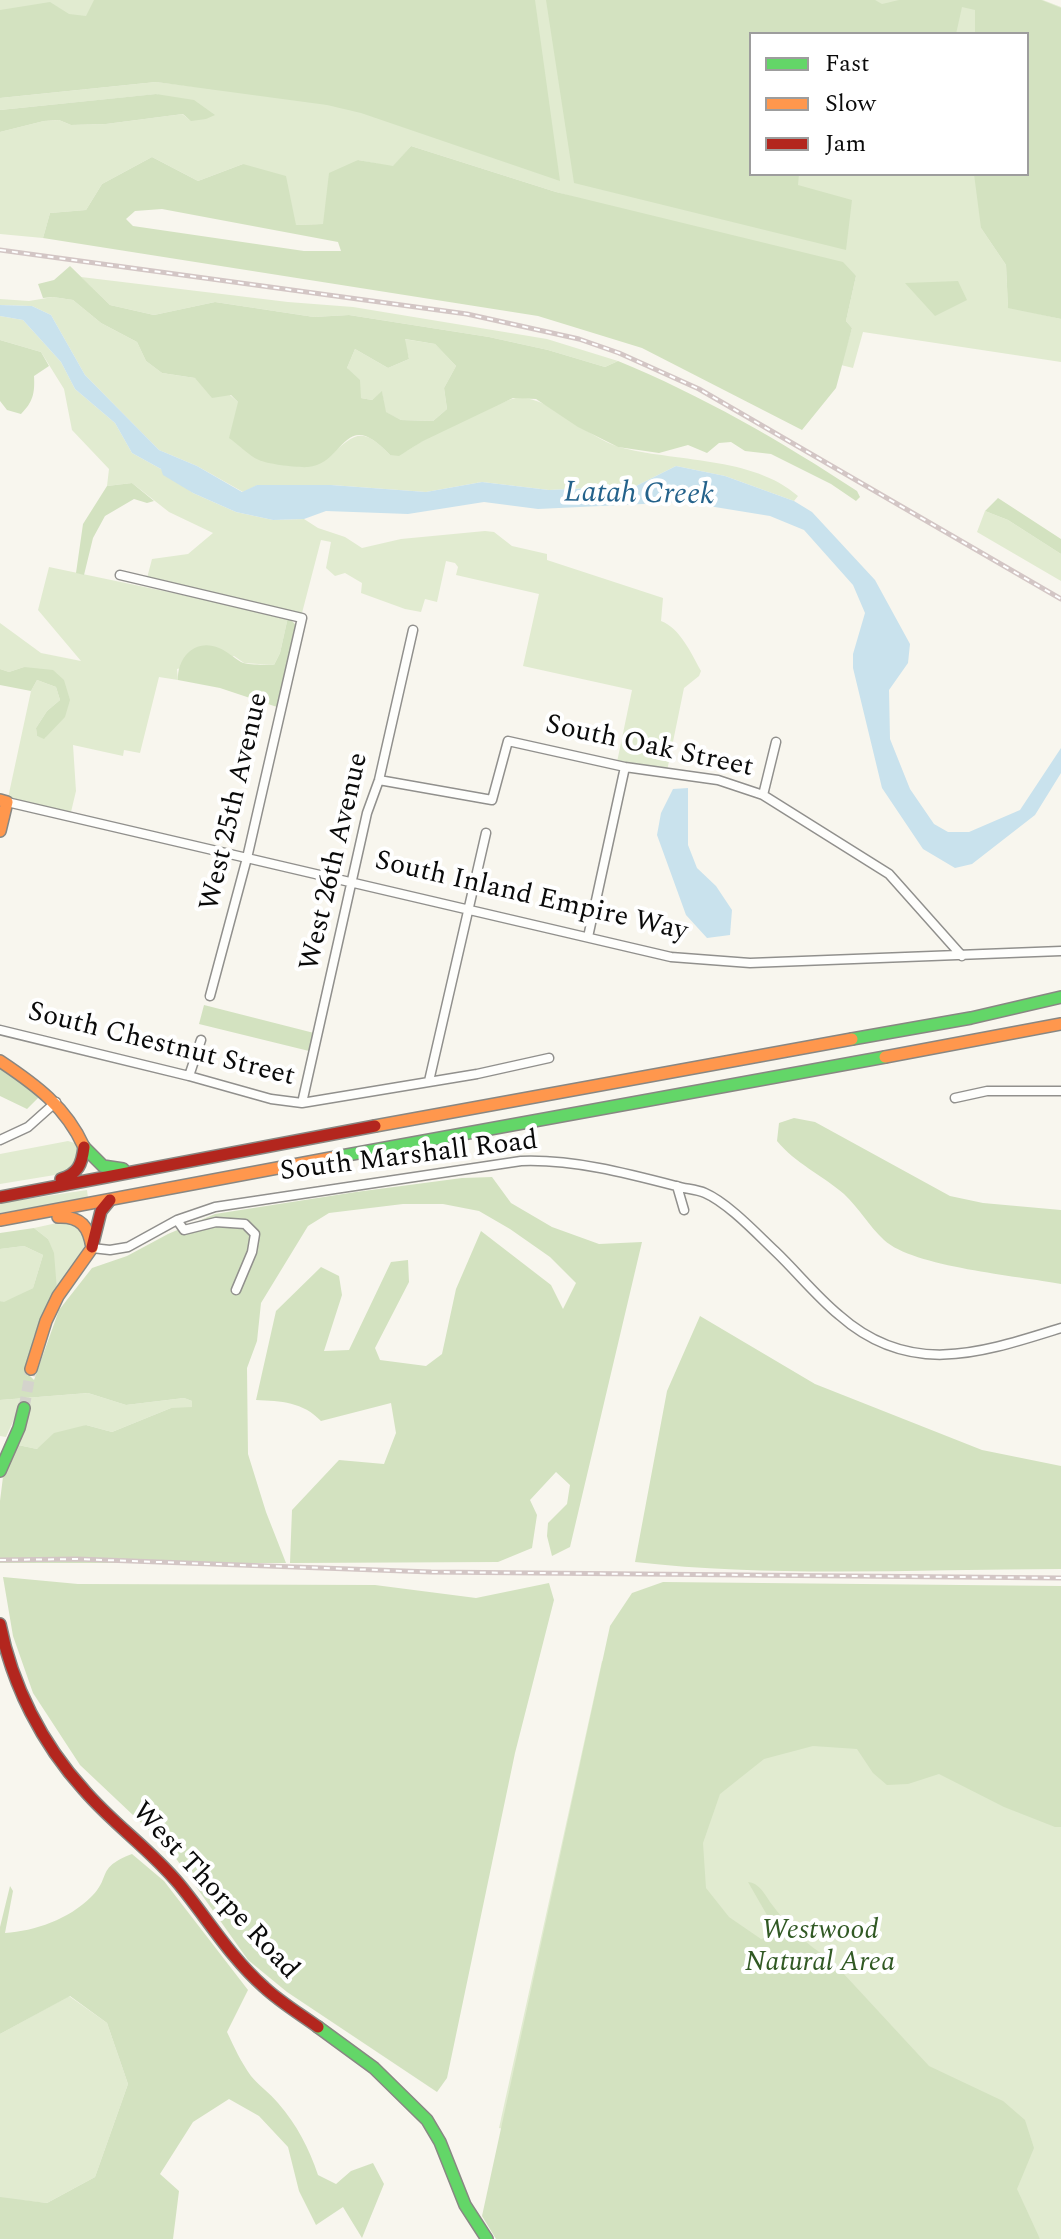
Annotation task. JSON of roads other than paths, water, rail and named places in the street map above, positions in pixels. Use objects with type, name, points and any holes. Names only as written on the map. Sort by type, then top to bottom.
[{"type":"main road","points":[[0,831],[3,801]]},
{"type":"main road","points":[[711,1065],[971,1018],[1061,997]]},
{"type":"main road","points":[[0,1220],[1061,1024]]},
{"type":"main road","points":[[0,1194],[152,1169],[573,1089],[699,1057],[708,1060],[711,1065],[711,1073],[705,1083],[626,1097],[589,1109]]},
{"type":"main road","points":[[0,1061],[56,1102],[72,1120],[84,1147],[103,1166],[125,1170],[152,1169]]},
{"type":"main road","points":[[0,1194],[68,1178],[77,1173],[84,1147]]},
{"type":"main road","points":[[31,1369],[46,1321],[58,1296],[92,1248],[101,1211],[110,1200]]},
{"type":"main road","points":[[0,1227],[75,1216],[87,1226],[92,1248]]},
{"type":"main road","points":[[0,1471],[19,1428],[24,1408]]},
{"type":"main road","name":"West Thorpe Road","points":[[0,1624],[3,1656],[30,1712],[84,1791],[143,1845],[179,1884],[223,1943],[264,1987],[374,2068],[427,2120],[440,2142],[465,2205],[487,2239]]},
{"type":"street","name":"West 25th Avenue","points":[[120,575],[302,618],[247,858],[210,996]]},
{"type":"street","name":"West 26th Avenue","points":[[302,1103],[367,813],[379,780],[413,630]]},
{"type":"street","name":"South Oak Street","points":[[379,780],[492,800],[507,741],[625,767],[718,780],[763,795],[889,874],[962,956]]},
{"type":"street","points":[[763,795],[776,742]]},
{"type":"street","points":[[588,937],[625,767]]},
{"type":"street","name":"South Inland Empire Way","points":[[3,801],[671,957],[750,963],[1061,951]]},
{"type":"street","points":[[429,1081],[486,833]]},
{"type":"street","name":"South Chestnut Street","points":[[0,1030],[271,1099],[302,1103],[477,1074],[549,1058]]},
{"type":"street","points":[[189,1076],[201,1040]]},
{"type":"street","points":[[955,1098],[987,1091],[1061,1091]]},
{"type":"street","points":[[0,1140],[28,1127],[56,1102]]},
{"type":"street","name":"South Marshall Road","points":[[92,1248],[110,1250],[128,1247],[177,1220],[215,1207],[521,1161],[549,1160],[706,1193],[745,1222],[839,1315],[867,1336],[897,1349],[924,1356],[976,1353],[1061,1328]]},
{"type":"street","points":[[677,1186],[684,1210]]},
{"type":"street","points":[[177,1220],[184,1230],[216,1222],[245,1224],[255,1234],[252,1252],[236,1290]]},
{"type":"water","name":"Latah Creek","points":[[0,305],[32,306],[51,315],[85,375],[159,450],[197,466],[242,492],[257,485],[331,485],[426,492],[482,482],[549,490],[636,486],[676,466],[725,476],[794,501],[812,512],[875,580],[910,644],[908,663],[889,690],[890,739],[910,789],[934,824],[948,832],[969,832],[1020,810],[1061,748],[1061,773],[1035,815],[972,864],[955,868],[923,849],[882,788],[853,668],[853,654],[865,613],[853,585],[804,530],[770,516],[684,502],[538,509],[484,502],[408,514],[326,511],[304,519],[273,520],[236,512],[193,493],[163,475],[161,469],[132,453],[115,423],[75,389],[61,362],[23,320],[0,316]]},
{"type":"water","points":[[688,788],[688,845],[697,868],[716,886],[732,910],[730,935],[707,938],[686,915],[657,835],[661,813],[673,789]]},
{"type":"tunnel","points":[[24,1408],[31,1369]]},
{"type":"railway","points":[[0,250],[467,314],[579,339],[619,353],[699,389],[1061,599]]},
{"type":"railway","points":[[0,1560],[77,1559],[431,1572],[1061,1578]]},
{"type":"park label","name":"Westwood Natural Area","points":[[820,1949]]}]
